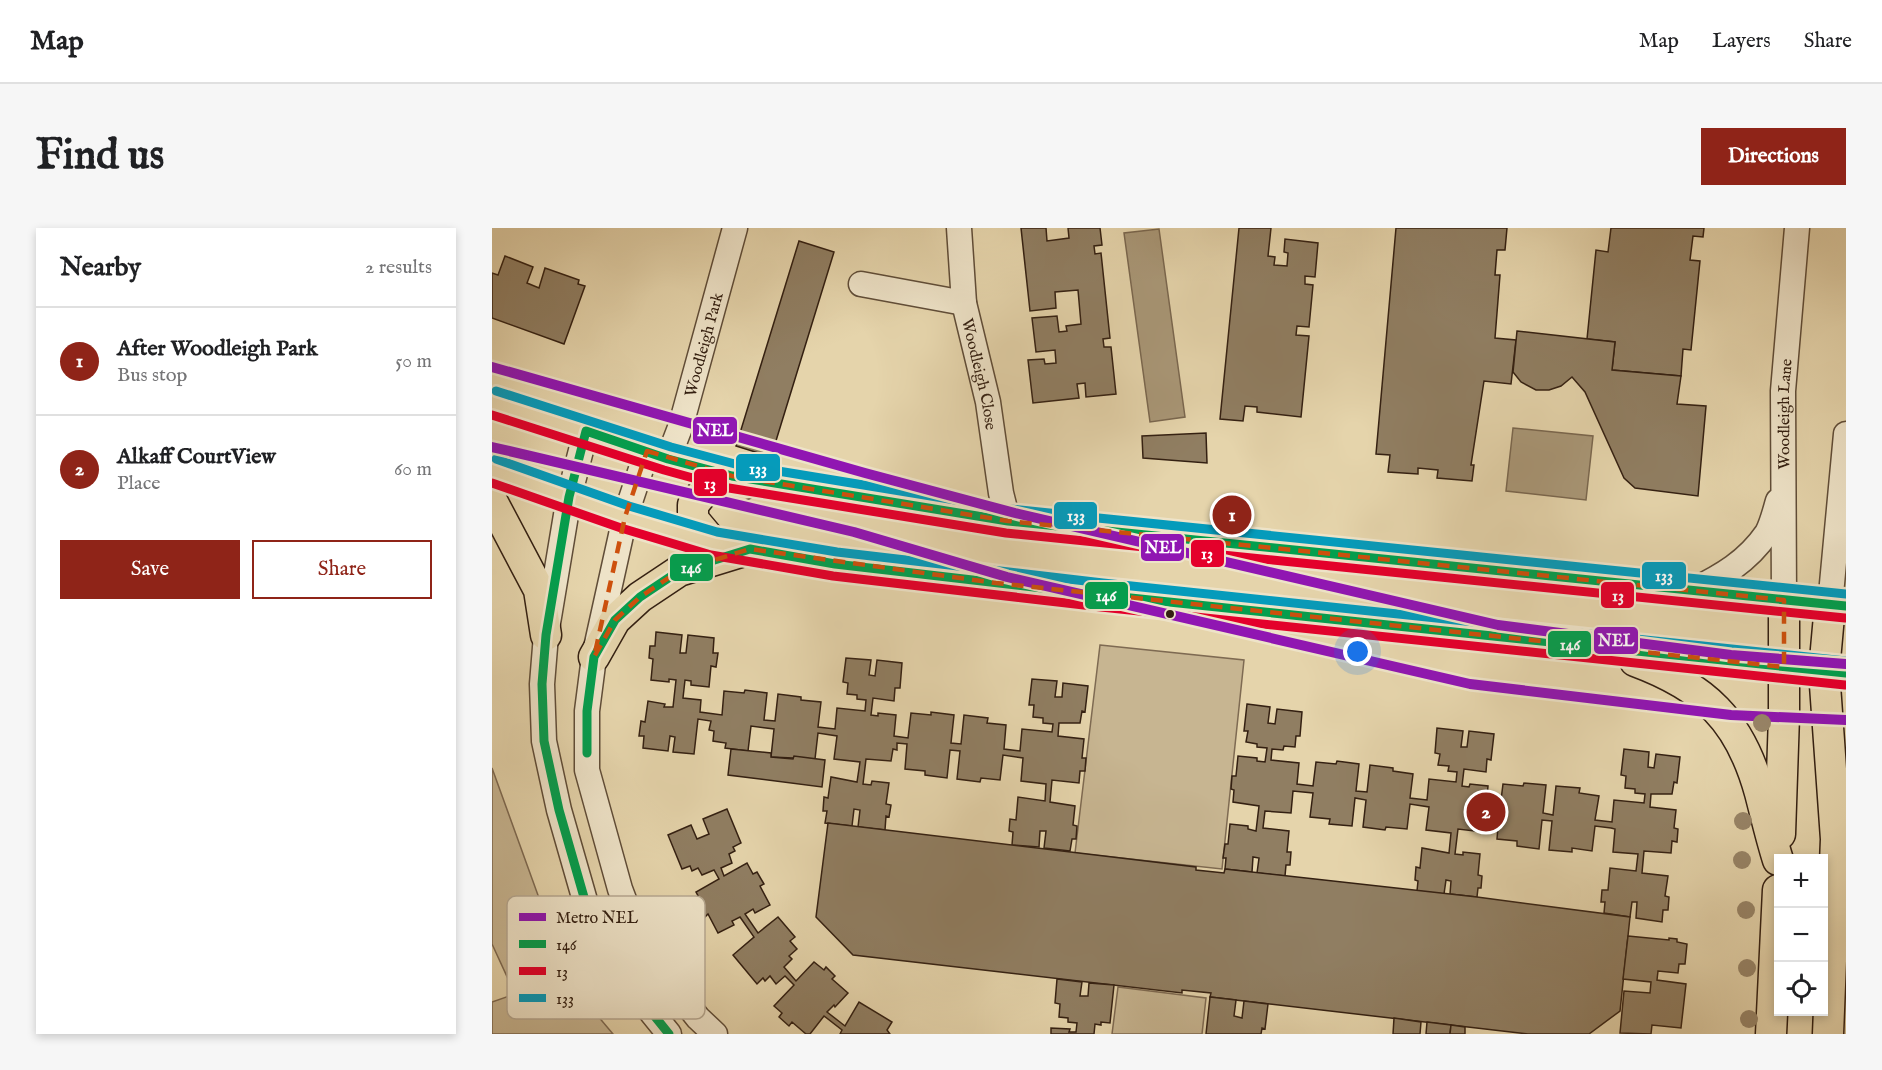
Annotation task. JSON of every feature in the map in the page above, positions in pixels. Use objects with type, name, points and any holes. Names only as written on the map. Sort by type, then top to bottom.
[{"type":"main road","points":[[492,402],[708,471],[1008,521],[1838,606],[1835,672],[1836,839],[1828,1034]]},
{"type":"main road","points":[[492,470],[625,517],[714,544],[834,564],[1835,672]]},
{"type":"main road","points":[[714,544],[693,519],[693,505],[713,486],[764,482]]},
{"type":"main road","points":[[492,501],[538,590],[546,635]]},
{"type":"main road","points":[[594,657],[615,620],[640,597],[679,572],[750,549]]},
{"type":"main road","points":[[1779,854],[1784,600]]},
{"type":"main road","points":[[1601,648],[1648,665],[1692,688],[1712,704],[1731,727],[1750,765],[1777,854]]},
{"type":"main road","points":[[1836,839],[1846,803]]},
{"type":"main road","points":[[1771,1034],[1778,908]]},
{"type":"street","name":"Woodleigh Park","points":[[623,896],[587,770],[587,711],[594,657],[625,517],[657,455],[681,425],[735,228]]},
{"type":"street","name":"Woodleigh Close","points":[[959,228],[964,303],[988,402],[1001,494],[1008,521]]},
{"type":"street","name":"Woodleigh Lane","points":[[1784,600],[1783,391],[1797,228]]},
{"type":"street","points":[[861,284],[964,303]]},
{"type":"street","points":[[584,896],[559,810],[544,741],[542,684],[546,635],[569,497],[586,431]]},
{"type":"street","points":[[1838,606],[1846,434]]},
{"type":"street","points":[[1692,591],[1727,573],[1748,555],[1768,531],[1784,485]]},
{"type":"street","points":[[657,1019],[669,1034]]},
{"type":"street","name":"Woodleigh Park","points":[[699,1019],[715,1034]]},
{"type":"highlighted area","points":[[647,451],[732,476],[1008,521],[1784,600],[1784,667],[996,583],[750,549],[679,571],[640,597],[615,620],[594,657],[625,517]]},
{"type":"shaded area","points":[[1159,229],[1185,417],[1150,422],[1124,233]]},
{"type":"shaded area","points":[[1513,428],[1593,436],[1586,500],[1506,491]]},
{"type":"shaded area","points":[[1100,645],[1244,660],[1222,869],[1075,853]]},
{"type":"shaded area","points":[[492,768],[538,896],[507,896],[507,977],[492,944]]},
{"type":"shaded area","points":[[1118,987],[1206,998],[1202,1034],[1112,1034]]},
{"type":"shaded area","points":[[507,997],[507,1019],[600,1019],[613,1034],[492,1034],[492,1002]]},
{"type":"building","points":[[1021,228],[1046,228],[1047,241],[1069,238],[1068,228],[1100,228],[1102,245],[1094,246],[1095,254],[1101,253],[1110,338],[1103,339],[1104,347],[1111,347],[1116,394],[1086,397],[1085,383],[1077,384],[1079,398],[1033,403],[1028,360],[1044,359],[1045,364],[1056,363],[1055,350],[1036,352],[1032,318],[1057,316],[1059,332],[1067,331],[1066,326],[1081,324],[1078,290],[1055,292],[1056,308],[1030,311]]},
{"type":"building","points":[[1239,228],[1271,228],[1268,256],[1275,257],[1274,265],[1287,266],[1288,253],[1284,252],[1285,239],[1318,243],[1315,277],[1305,276],[1305,284],[1313,285],[1309,327],[1297,326],[1296,335],[1309,336],[1301,417],[1257,412],[1257,407],[1245,406],[1243,421],[1220,419]]},
{"type":"building","points":[[1396,228],[1507,228],[1505,250],[1497,250],[1495,275],[1500,275],[1495,338],[1516,340],[1511,384],[1484,381],[1471,465],[1474,465],[1472,481],[1437,478],[1438,470],[1418,468],[1418,474],[1388,472],[1390,455],[1376,454]]},
{"type":"building","points":[[1611,228],[1704,228],[1703,237],[1693,236],[1690,260],[1700,261],[1691,350],[1683,349],[1681,376],[1612,370],[1615,342],[1587,339],[1596,250],[1608,252]]},
{"type":"building","points":[[799,241],[834,252],[771,457],[736,446]]},
{"type":"building","points":[[505,256],[533,267],[527,283],[539,288],[545,268],[579,280],[578,284],[585,286],[564,344],[492,318],[492,273],[498,275]]},
{"type":"building","points":[[1517,331],[1615,342],[1612,370],[1681,376],[1677,404],[1706,406],[1698,496],[1635,488],[1624,478],[1585,392],[1572,377],[1561,386],[1549,390],[1536,390],[1521,382],[1513,372]]},
{"type":"building","points":[[1206,433],[1207,463],[1143,458],[1142,436]]},
{"type":"building","points":[[656,632],[682,635],[680,653],[686,653],[688,635],[714,638],[713,653],[718,653],[716,667],[711,666],[709,687],[691,685],[691,681],[685,680],[683,698],[701,700],[700,712],[722,715],[724,691],[744,693],[745,690],[767,693],[764,720],[775,721],[778,694],[821,702],[818,727],[835,729],[837,708],[865,711],[866,700],[857,699],[857,695],[847,694],[848,683],[843,682],[846,658],[871,660],[869,675],[875,676],[877,660],[902,663],[900,688],[895,688],[894,701],[873,698],[871,715],[878,716],[878,713],[896,715],[894,736],[908,738],[911,713],[931,715],[931,712],[954,715],[951,743],[961,744],[964,715],[988,718],[987,723],[1006,725],[1004,749],[1020,751],[1022,729],[1052,732],[1053,724],[1043,723],[1043,718],[1033,717],[1034,705],[1029,705],[1032,679],[1057,681],[1055,697],[1062,697],[1063,683],[1088,686],[1085,712],[1082,711],[1080,723],[1059,723],[1058,736],[1084,739],[1082,758],[1086,758],[1085,771],[1080,771],[1079,783],[1052,780],[1050,802],[1075,806],[1073,825],[1077,826],[1076,839],[1072,839],[1070,851],[1044,848],[1046,831],[1040,831],[1039,847],[1012,845],[1013,832],[1009,831],[1010,819],[1016,820],[1018,797],[1045,801],[1046,784],[1021,781],[1023,758],[1003,755],[1000,780],[981,778],[980,782],[957,779],[960,751],[950,750],[947,778],[925,775],[925,771],[905,769],[907,744],[897,743],[897,750],[893,749],[891,761],[866,759],[863,784],[871,785],[872,781],[889,783],[886,804],[891,805],[889,817],[886,816],[885,830],[858,827],[860,810],[854,809],[852,826],[825,823],[827,811],[823,811],[824,797],[828,798],[831,777],[857,782],[860,762],[834,759],[837,736],[818,733],[815,759],[771,757],[774,729],[751,726],[748,751],[725,748],[726,743],[713,741],[714,731],[709,730],[711,721],[698,719],[694,754],[673,752],[675,737],[670,736],[668,751],[643,748],[644,736],[639,736],[641,721],[645,722],[648,701],[665,704],[664,707],[673,707],[676,680],[669,679],[669,682],[651,680],[653,659],[649,658],[650,646],[655,646]]},
{"type":"building","points":[[1247,704],[1270,707],[1268,723],[1275,724],[1277,709],[1302,712],[1300,736],[1296,736],[1295,747],[1284,746],[1283,750],[1272,749],[1271,760],[1299,763],[1297,784],[1313,786],[1316,762],[1336,764],[1337,761],[1359,764],[1356,791],[1367,792],[1370,765],[1413,774],[1410,798],[1427,800],[1429,779],[1456,782],[1457,772],[1448,771],[1449,766],[1438,765],[1440,754],[1435,753],[1437,728],[1463,731],[1461,747],[1467,747],[1469,731],[1494,734],[1491,760],[1487,759],[1486,772],[1464,769],[1462,786],[1469,787],[1470,784],[1488,786],[1486,808],[1500,808],[1503,784],[1546,785],[1543,813],[1553,815],[1556,786],[1580,788],[1579,793],[1599,796],[1595,820],[1612,822],[1614,800],[1644,803],[1645,794],[1635,793],[1635,789],[1625,788],[1626,776],[1621,775],[1624,749],[1649,752],[1648,767],[1654,768],[1656,754],[1680,757],[1677,783],[1674,782],[1672,794],[1651,794],[1650,807],[1676,810],[1674,828],[1678,829],[1677,842],[1672,841],[1671,853],[1644,851],[1642,873],[1668,876],[1665,896],[1669,897],[1668,910],[1663,910],[1662,922],[1636,918],[1637,902],[1632,902],[1630,917],[1604,913],[1605,902],[1601,902],[1602,890],[1608,890],[1610,868],[1636,871],[1638,854],[1613,852],[1615,829],[1595,826],[1592,851],[1572,848],[1572,852],[1549,850],[1552,821],[1542,820],[1539,849],[1517,846],[1517,841],[1497,839],[1499,815],[1489,815],[1489,821],[1484,821],[1483,832],[1458,829],[1455,854],[1463,855],[1463,852],[1480,854],[1478,875],[1482,876],[1481,888],[1478,888],[1477,897],[1450,894],[1451,881],[1446,880],[1444,894],[1417,891],[1416,867],[1420,868],[1422,848],[1449,853],[1451,833],[1426,830],[1429,807],[1410,804],[1407,829],[1386,827],[1385,830],[1363,827],[1366,800],[1355,798],[1352,826],[1329,824],[1330,819],[1310,817],[1313,793],[1293,791],[1291,813],[1265,811],[1263,828],[1289,831],[1287,852],[1291,852],[1290,865],[1286,865],[1285,876],[1257,873],[1259,858],[1253,857],[1252,872],[1225,869],[1226,858],[1223,858],[1225,844],[1228,844],[1230,824],[1248,826],[1248,829],[1256,831],[1259,806],[1233,802],[1234,790],[1231,789],[1232,776],[1236,776],[1238,756],[1257,758],[1257,761],[1265,762],[1267,748],[1246,742],[1248,731],[1244,731]]},
{"type":"building","points":[[731,749],[771,753],[771,757],[793,759],[794,756],[825,760],[822,787],[728,775]]},
{"type":"building","points":[[727,809],[741,843],[733,847],[735,851],[729,854],[732,863],[721,868],[724,876],[747,863],[753,874],[757,872],[764,884],[760,886],[770,905],[755,913],[753,909],[745,914],[758,933],[778,917],[795,937],[790,941],[797,949],[789,956],[792,959],[784,967],[796,981],[814,962],[824,970],[826,967],[835,976],[832,979],[848,993],[827,1012],[845,1026],[859,1002],[892,1022],[887,1030],[890,1034],[840,1034],[842,1030],[824,1016],[810,1034],[806,1034],[792,1022],[789,1026],[779,1017],[782,1013],[774,1006],[794,985],[785,976],[776,984],[770,976],[765,981],[763,978],[757,984],[733,955],[754,937],[740,917],[732,921],[734,925],[718,933],[708,914],[705,917],[705,896],[698,896],[696,892],[719,879],[714,870],[702,875],[698,868],[692,871],[690,866],[682,869],[668,835],[691,825],[697,839],[709,834],[703,819]]},
{"type":"building","points":[[828,823],[1196,867],[1196,870],[1224,873],[1225,869],[1477,897],[1630,917],[1620,1011],[1589,1034],[1528,1034],[1210,997],[1211,993],[1182,990],[1182,993],[853,955],[816,917]]},
{"type":"building","points":[[1628,936],[1677,939],[1677,942],[1687,944],[1685,964],[1679,964],[1678,973],[1658,971],[1657,980],[1686,984],[1681,1028],[1652,1025],[1651,1034],[1620,1033],[1624,991],[1650,993],[1651,982],[1623,979]]},
{"type":"building","points":[[1057,979],[1082,982],[1080,996],[1088,996],[1089,983],[1114,985],[1110,1023],[1095,1024],[1094,1034],[1051,1034],[1051,1028],[1070,1029],[1069,1032],[1076,1032],[1077,1023],[1068,1022],[1068,1018],[1059,1017],[1060,1004],[1055,1003]]},
{"type":"building","points":[[1210,997],[1236,1000],[1234,1016],[1242,1018],[1244,1001],[1268,1004],[1265,1029],[1262,1028],[1261,1034],[1206,1034]]},
{"type":"building","points":[[1394,1018],[1421,1022],[1420,1034],[1393,1034]]},
{"type":"building","points":[[1427,1022],[1451,1025],[1450,1034],[1426,1034]]},
{"type":"building","points":[[1451,1025],[1465,1027],[1465,1034],[1450,1034]]},
{"type":"metro line","name":"NEL","points":[[492,367],[865,473],[1015,513],[1498,625],[1731,655],[1846,664]]},
{"type":"metro line","name":"NEL","points":[[492,447],[854,532],[1007,577],[1470,684],[1731,715],[1846,720]]},
{"type":"transit line","name":"133","points":[[496,391],[671,447],[735,464],[1010,509],[1846,594]]},
{"type":"transit line","name":"13","points":[[492,415],[664,470],[729,488],[1006,533],[1845,618]]},
{"type":"transit line","name":"146","points":[[584,896],[559,810],[544,741],[542,684],[546,635],[569,497],[586,431],[668,459],[732,476],[1008,521],[1846,606]]},
{"type":"transit line","name":"133","points":[[496,459],[629,506],[717,532],[837,552],[1103,583],[1846,661]]},
{"type":"transit line","name":"13","points":[[492,483],[621,528],[711,555],[833,576],[1101,607],[1845,685]]},
{"type":"transit line","name":"146","points":[[587,753],[587,711],[594,657],[615,620],[640,597],[679,571],[750,549],[835,564],[1102,595],[1846,673]]},
{"type":"transit line","name":"146","points":[[657,1019],[669,1034]]},
{"type":"place","name":"After Woodleigh Park","points":[[1232,515]]},
{"type":"place","name":"Alkaff CourtView","points":[[1486,812]]}]
